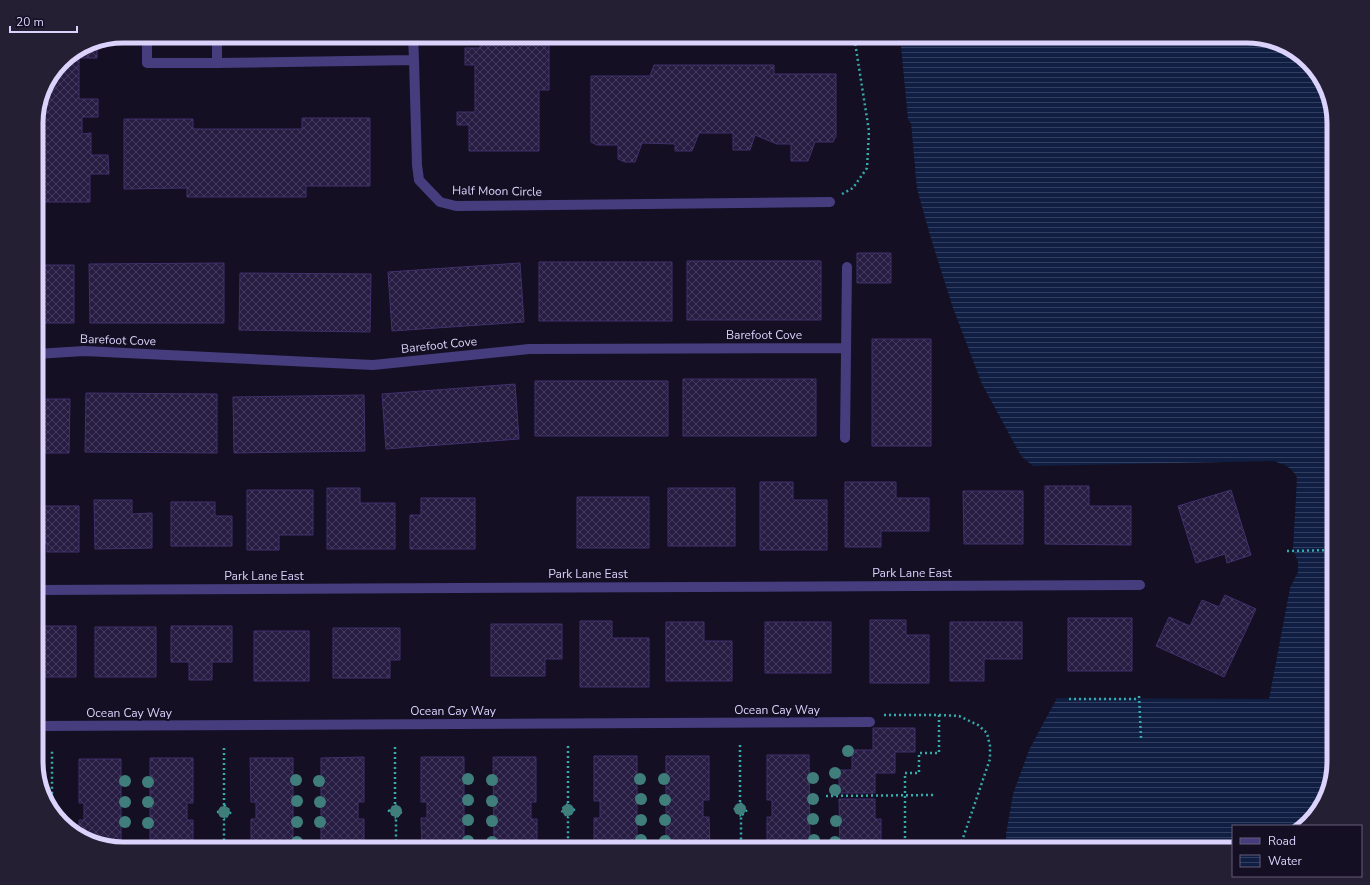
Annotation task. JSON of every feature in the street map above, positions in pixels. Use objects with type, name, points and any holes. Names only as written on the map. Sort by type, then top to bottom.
[{"type":"street","points":[[147,43],[147,63],[414,60]]},
{"type":"street","points":[[217,43],[217,62]]},
{"type":"street","name":"Half Moon Circle","points":[[413,43],[418,172],[420,180],[440,202],[456,206],[830,202]]},
{"type":"street","points":[[845,438],[847,267]]},
{"type":"street","name":"Barefoot Cove","points":[[43,354],[84,351],[373,366],[529,349],[846,348]]},
{"type":"street","name":"Park Lane East","points":[[43,590],[1140,585]]},
{"type":"street","name":"Ocean Cay Way","points":[[43,726],[870,722]]},
{"type":"path","points":[[830,202],[853,188],[867,168],[869,131],[855,43]]},
{"type":"path","points":[[1287,551],[1327,550]]},
{"type":"path","points":[[1069,700],[1139,698],[1141,738]]},
{"type":"path","points":[[878,715],[959,716],[978,725],[987,733],[990,746],[990,759],[962,842]]},
{"type":"path","points":[[905,842],[905,774],[919,774],[919,753],[939,753],[939,715]]},
{"type":"path","points":[[740,745],[740,803],[734,810],[741,816]]},
{"type":"path","points":[[568,746],[568,804],[574,810],[568,817],[568,842]]},
{"type":"path","points":[[395,747],[395,804],[402,811],[396,818],[396,842]]},
{"type":"path","points":[[224,748],[224,805],[218,812],[224,819],[224,842]]},
{"type":"path","points":[[51,797],[52,749]]},
{"type":"path","points":[[826,796],[934,795]]},
{"type":"path","points":[[740,803],[747,810],[741,816],[741,842]]},
{"type":"path","points":[[395,804],[388,811],[396,818]]},
{"type":"path","points":[[568,804],[561,810],[568,817]]},
{"type":"path","points":[[224,805],[231,812],[224,819]]},
{"type":"water","points":[[901,43],[1252,43],[1273,47],[1291,56],[1304,66],[1321,92],[1327,123],[1327,762],[1321,793],[1314,806],[1296,825],[1232,825],[1232,842],[1006,842],[1013,794],[1029,750],[1057,698],[1269,699],[1290,588],[1298,572],[1298,562],[1293,549],[1297,478],[1293,471],[1287,466],[1273,461],[1033,466],[1021,456],[982,384],[953,308],[917,189],[911,123],[908,120]]},
{"type":"building","points":[[480,43],[549,43],[549,90],[539,90],[539,151],[469,151],[469,125],[457,125],[457,112],[475,112],[475,65],[465,65],[465,48],[480,48]]},
{"type":"building","points":[[97,48],[97,58],[79,58],[79,99],[98,99],[98,117],[82,117],[82,134],[91,133],[91,155],[108,155],[109,174],[90,174],[90,202],[43,202],[43,118],[49,92],[56,79],[66,66],[79,56]]},
{"type":"building","points":[[654,65],[774,65],[774,74],[836,74],[836,136],[833,142],[815,142],[808,161],[791,161],[791,144],[777,144],[755,135],[750,150],[733,150],[733,133],[699,133],[692,151],[675,151],[675,144],[642,143],[635,162],[625,162],[618,159],[618,145],[597,145],[591,142],[591,76],[650,76]]},
{"type":"building","points":[[302,118],[370,118],[370,186],[306,186],[306,197],[187,197],[187,188],[124,189],[124,119],[193,119],[193,129],[302,129]]},
{"type":"building","points":[[857,253],[891,253],[891,283],[857,283]]},
{"type":"building","points":[[687,261],[821,261],[821,320],[687,320]]},
{"type":"building","points":[[539,262],[672,262],[672,321],[539,321]]},
{"type":"building","points":[[224,263],[224,323],[90,323],[89,264]]},
{"type":"building","points":[[520,263],[524,322],[392,331],[388,272]]},
{"type":"building","points":[[43,265],[74,265],[74,323],[43,323]]},
{"type":"building","points":[[240,273],[371,274],[370,332],[239,330]]},
{"type":"building","points":[[872,339],[931,339],[931,446],[872,446]]},
{"type":"building","points":[[683,379],[816,379],[816,436],[683,436]]},
{"type":"building","points":[[535,381],[668,381],[668,436],[535,436]]},
{"type":"building","points":[[515,384],[519,439],[386,449],[382,394]]},
{"type":"building","points":[[86,393],[217,394],[217,453],[85,452]]},
{"type":"building","points":[[364,395],[365,451],[234,453],[233,397]]},
{"type":"building","points":[[43,399],[70,399],[69,453],[43,453]]},
{"type":"building","points":[[760,482],[793,482],[793,500],[827,500],[827,550],[760,550]]},
{"type":"building","points":[[845,482],[896,482],[896,498],[929,498],[929,531],[881,531],[881,547],[845,547]]},
{"type":"building","points":[[1045,486],[1089,486],[1089,506],[1131,506],[1131,545],[1045,544]]},
{"type":"building","points":[[327,488],[360,488],[360,503],[395,503],[395,549],[327,549]]},
{"type":"building","points":[[668,488],[735,488],[735,546],[668,546]]},
{"type":"building","points":[[247,490],[313,490],[313,535],[279,535],[279,550],[247,550]]},
{"type":"building","points":[[1231,490],[1251,555],[1227,563],[1225,554],[1196,563],[1178,506]]},
{"type":"building","points":[[963,491],[1023,491],[1023,544],[964,544]]},
{"type":"building","points":[[577,497],[649,497],[649,548],[577,548]]},
{"type":"building","points":[[421,498],[475,498],[475,549],[410,549],[410,515],[421,515]]},
{"type":"building","points":[[94,500],[132,500],[132,514],[152,513],[152,548],[95,549]]},
{"type":"building","points":[[171,502],[215,502],[215,516],[232,516],[232,546],[171,546]]},
{"type":"building","points":[[43,506],[79,506],[79,552],[47,552],[47,543],[43,543]]},
{"type":"building","points":[[1225,595],[1256,609],[1224,677],[1156,646],[1169,617],[1190,626],[1202,600],[1219,607]]},
{"type":"building","points":[[1068,618],[1132,618],[1132,671],[1068,671]]},
{"type":"building","points":[[870,620],[906,620],[906,635],[929,635],[929,683],[870,683]]},
{"type":"building","points":[[580,621],[612,621],[612,638],[649,638],[649,687],[580,687]]},
{"type":"building","points":[[666,622],[704,622],[704,641],[732,641],[732,681],[666,681]]},
{"type":"building","points":[[765,622],[831,622],[831,673],[765,673]]},
{"type":"building","points":[[950,622],[1022,622],[1022,659],[984,659],[984,681],[950,681]]},
{"type":"building","points":[[491,624],[562,624],[562,659],[545,659],[545,676],[491,676]]},
{"type":"building","points":[[43,626],[76,626],[76,677],[43,677]]},
{"type":"building","points":[[171,626],[232,626],[232,662],[212,662],[212,680],[189,680],[189,662],[171,662]]},
{"type":"building","points":[[95,627],[156,627],[156,677],[95,677]]},
{"type":"building","points":[[333,628],[400,628],[400,660],[390,660],[390,678],[333,678]]},
{"type":"building","points":[[254,631],[309,631],[309,681],[254,681]]},
{"type":"building","points":[[873,728],[915,728],[915,752],[895,752],[895,773],[875,773],[875,793],[839,793],[839,770],[852,770],[852,750],[873,750]]},
{"type":"building","points":[[767,755],[809,755],[810,842],[767,842],[767,817],[772,817],[772,800],[767,800]]},
{"type":"building","points":[[594,756],[637,756],[637,842],[594,842],[594,818],[600,818],[600,801],[594,801]]},
{"type":"building","points":[[666,756],[709,756],[709,800],[703,800],[703,817],[709,817],[710,842],[666,842]]},
{"type":"building","points":[[364,757],[364,802],[358,802],[358,819],[364,819],[364,842],[321,842],[321,758]]},
{"type":"building","points":[[421,757],[464,757],[464,842],[422,842],[421,818],[427,818],[427,802],[421,802]]},
{"type":"building","points":[[493,757],[536,757],[536,802],[531,802],[531,819],[537,819],[537,842],[494,842]]},
{"type":"building","points":[[150,758],[193,758],[193,803],[187,803],[187,820],[193,820],[193,842],[150,842]]},
{"type":"building","points":[[250,758],[293,758],[293,842],[251,842],[251,819],[256,819],[256,802],[251,802]]},
{"type":"building","points":[[79,759],[121,759],[121,842],[92,836],[79,829],[79,820],[84,820],[84,803],[79,803]]},
{"type":"building","points":[[839,799],[875,799],[875,819],[881,819],[881,842],[840,842]]}]
